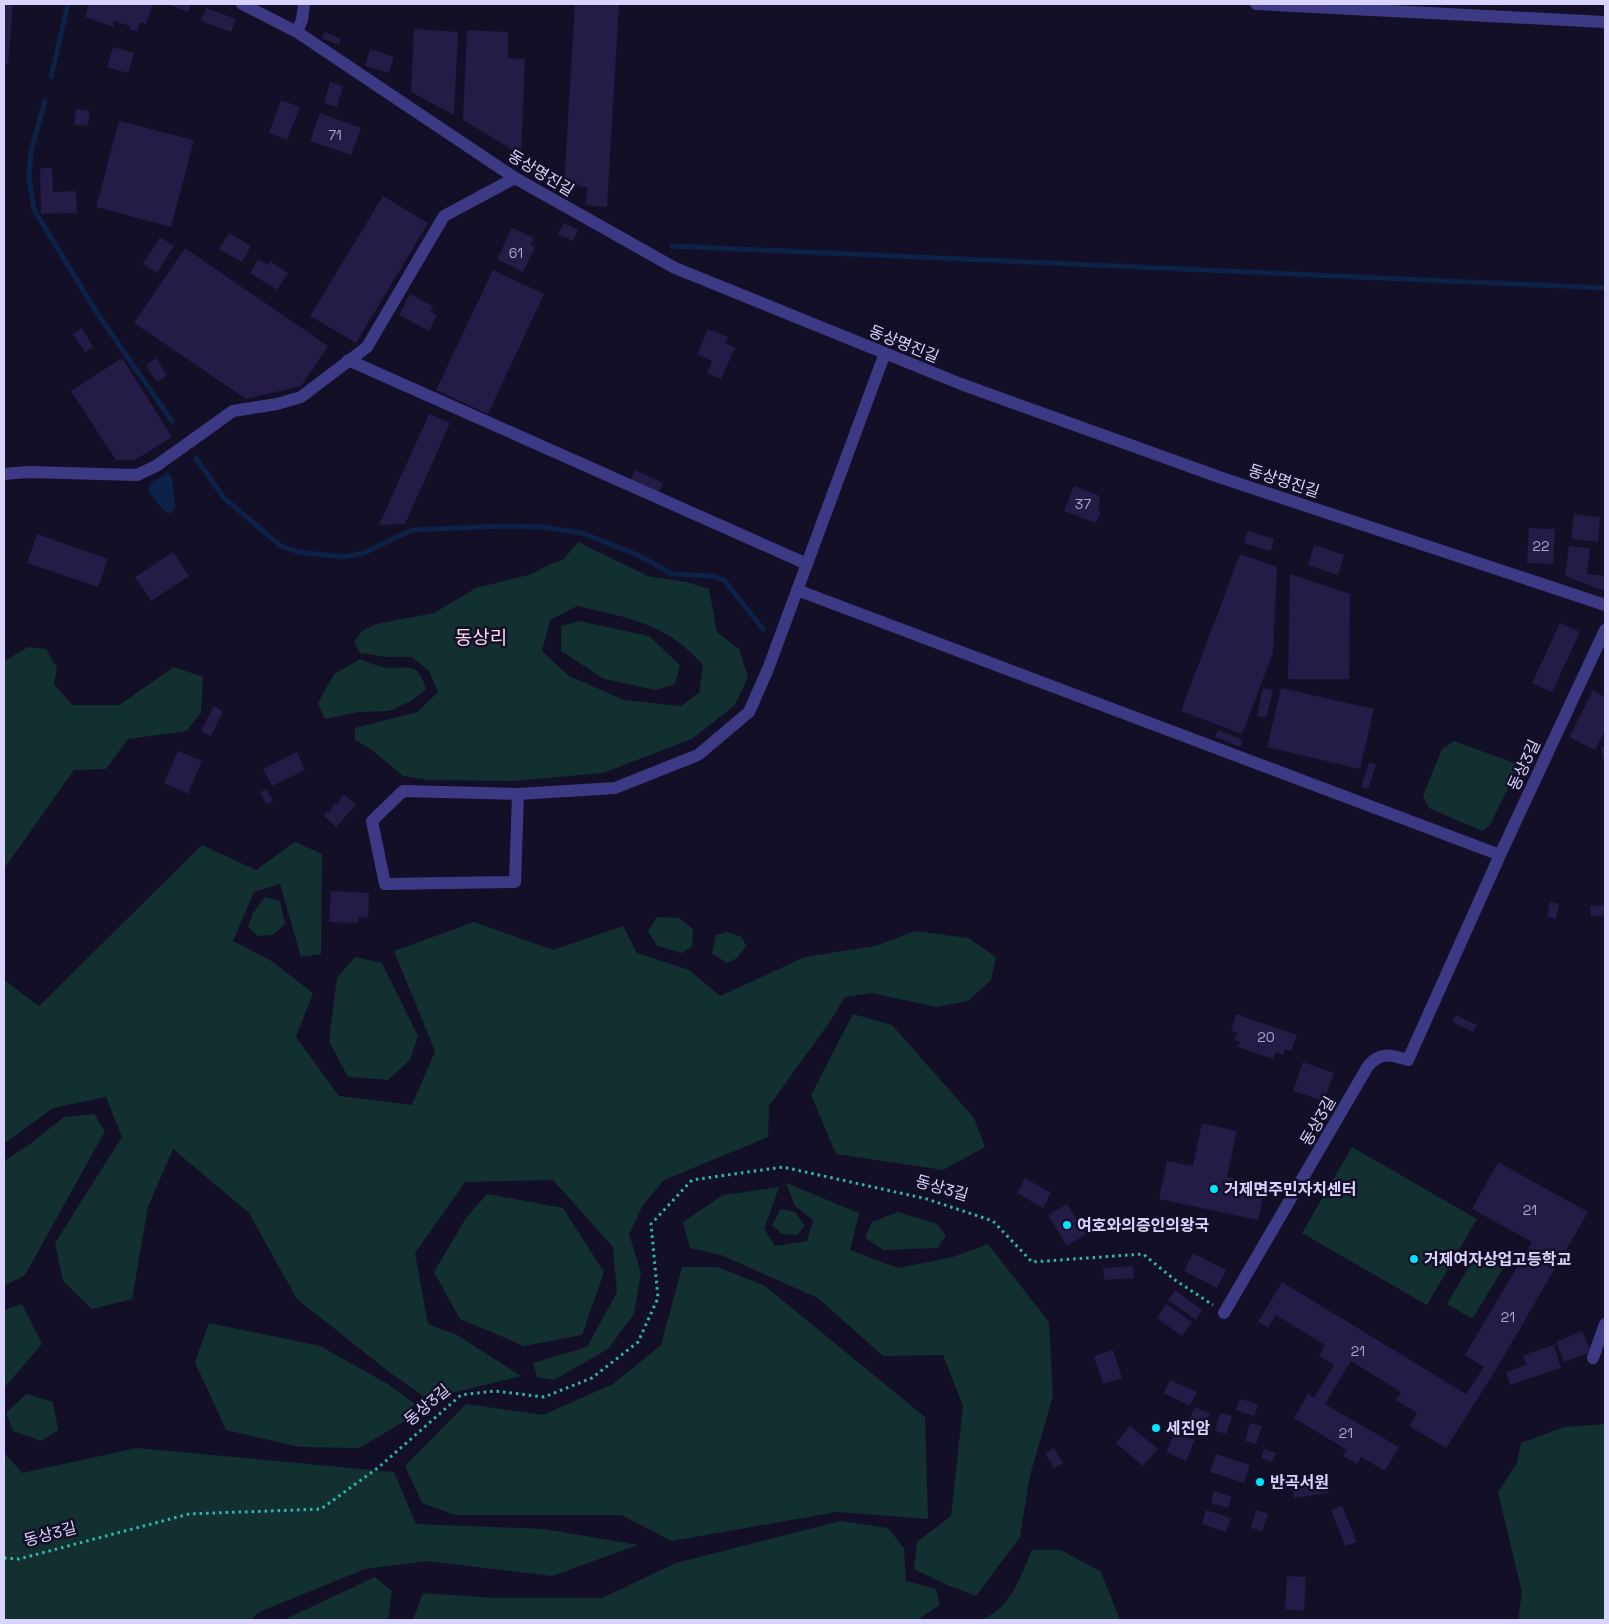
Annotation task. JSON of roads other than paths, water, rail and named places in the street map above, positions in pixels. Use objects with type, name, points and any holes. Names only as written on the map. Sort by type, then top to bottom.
[{"type":"street","name":"동상명진길","points":[[242,4],[297,32],[515,178],[675,268],[961,384],[1219,477],[1605,605]]},
{"type":"street","points":[[297,32],[302,20],[304,4]]},
{"type":"street","points":[[1256,4],[1605,22]]},
{"type":"street","points":[[4,474],[28,472],[137,475],[156,466],[233,411],[277,404],[301,397],[367,347],[444,216],[515,178]]},
{"type":"street","points":[[518,794],[515,882],[385,884],[372,821],[403,791],[518,794],[615,788],[698,756],[749,712],[768,669],[884,353]]},
{"type":"street","points":[[348,360],[807,564]]},
{"type":"street","points":[[797,590],[1500,855]]},
{"type":"street","name":"동상3길","points":[[1224,1313],[1368,1066],[1376,1058],[1389,1054],[1408,1060],[1500,855],[1605,630]]},
{"type":"street","points":[[1593,1358],[1605,1324]]},
{"type":"water","points":[[168,472],[172,478],[175,507],[170,514],[162,509],[148,491],[151,483]]},
{"type":"waterway","points":[[51,77],[68,4]]},
{"type":"waterway","points":[[45,101],[31,151],[29,178],[34,210],[99,316],[172,421]]},
{"type":"waterway","points":[[672,246],[1605,288]]},
{"type":"waterway","points":[[196,458],[224,498],[281,546],[298,552],[344,557],[364,553],[412,530],[503,526],[544,527],[582,533],[638,555],[672,574],[713,576],[724,580],[763,629]]},
{"type":"place","name":"거제면주민자치센터","points":[[1214,1189]]},
{"type":"place","name":"여호와의증인의왕국","points":[[1067,1225]]},
{"type":"place","name":"거제여자상업고등학교","points":[[1414,1259]]},
{"type":"place","name":"세진암","points":[[1156,1428]]},
{"type":"place","name":"반곡서원","points":[[1260,1482]]},
{"type":"district","name":"동상리","points":[[481,637]]}]
